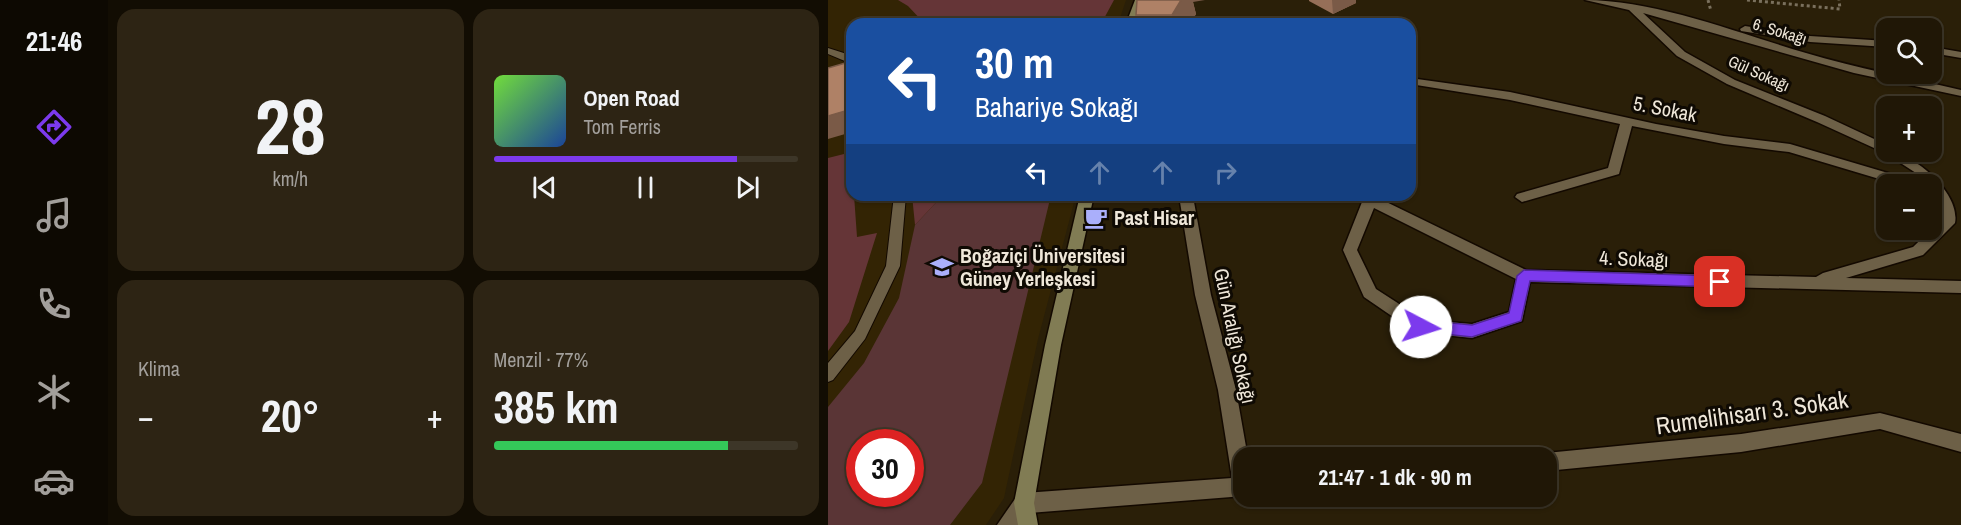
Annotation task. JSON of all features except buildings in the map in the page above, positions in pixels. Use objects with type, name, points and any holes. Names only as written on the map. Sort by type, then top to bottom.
[{"type":"main road","points":[[1133,18],[1140,0]]},
{"type":"main road","points":[[1028,525],[1024,503],[1053,345],[1086,201]]},
{"type":"street","name":"6. Sokağı","points":[[1590,0],[1631,6],[1691,21],[1845,68],[1961,93]]},
{"type":"street","name":"Gül Sokağı","points":[[1631,6],[1681,54],[1731,82],[1821,119],[1876,145]]},
{"type":"street","points":[[1691,21],[1810,39],[1876,43]]},
{"type":"street","points":[[1942,52],[1961,55]]},
{"type":"street","name":"5. Sokak","points":[[1416,82],[1510,96],[1724,140],[1791,148],[1877,174]]},
{"type":"street","points":[[1522,197],[1614,171],[1627,121]]},
{"type":"street","name":"Gül Sokağı","points":[[1907,162],[1921,170],[1947,196]]},
{"type":"street","points":[[1809,283],[1918,251],[1950,219],[1947,196],[1942,195]]},
{"type":"street","name":"Gün Aralığı Sokağı","points":[[1187,201],[1203,295],[1227,390],[1236,447]]},
{"type":"street","points":[[1364,201],[1350,250],[1370,293],[1421,327],[1472,331],[1516,316],[1524,276]]},
{"type":"street","name":"4. Sokağı","points":[[1373,201],[1524,276],[1961,287]]},
{"type":"street","name":"Rumelihisarı 3. Sokak","points":[[1557,461],[1741,443],[1880,421],[1959,448]]},
{"type":"street","points":[[1007,525],[1024,503],[1233,488]]},
{"type":"lane","points":[[828,51],[846,59]]},
{"type":"lane","points":[[828,375],[860,335],[893,266],[899,201]]},
{"type":"path","points":[[1747,0],[1840,9],[1839,0]]},
{"type":"path","points":[[1785,0],[1787,4]]},
{"type":"shaded area","name":"Boğaziçi Üniversitesi Güney Yerleşkesi","points":[[828,0],[1126,0],[1120,18],[846,18],[846,201],[1074,201],[1038,339],[1004,498],[986,525],[828,525]]},
{"type":"shaded area","points":[[898,0],[1114,0],[1104,18],[919,18],[908,6]]},
{"type":"shaded area","points":[[846,154],[846,201],[854,201],[857,237],[877,233],[849,322],[828,351],[828,158]]},
{"type":"shaded area","points":[[913,201],[937,201],[915,225]]},
{"type":"shaded area","points":[[937,201],[1050,201],[982,483],[950,525],[828,525],[828,407],[864,363],[899,298],[915,225]]},
{"type":"place","name":"Past Hisar","points":[[1096,218]]},
{"type":"place","name":"Boğaziçi Üniversitesi Güney Yerleşkesi","points":[[942,267]]},
{"type":"route","points":[[1421,327],[1472,331],[1516,316],[1524,276],[1720,282]]}]
